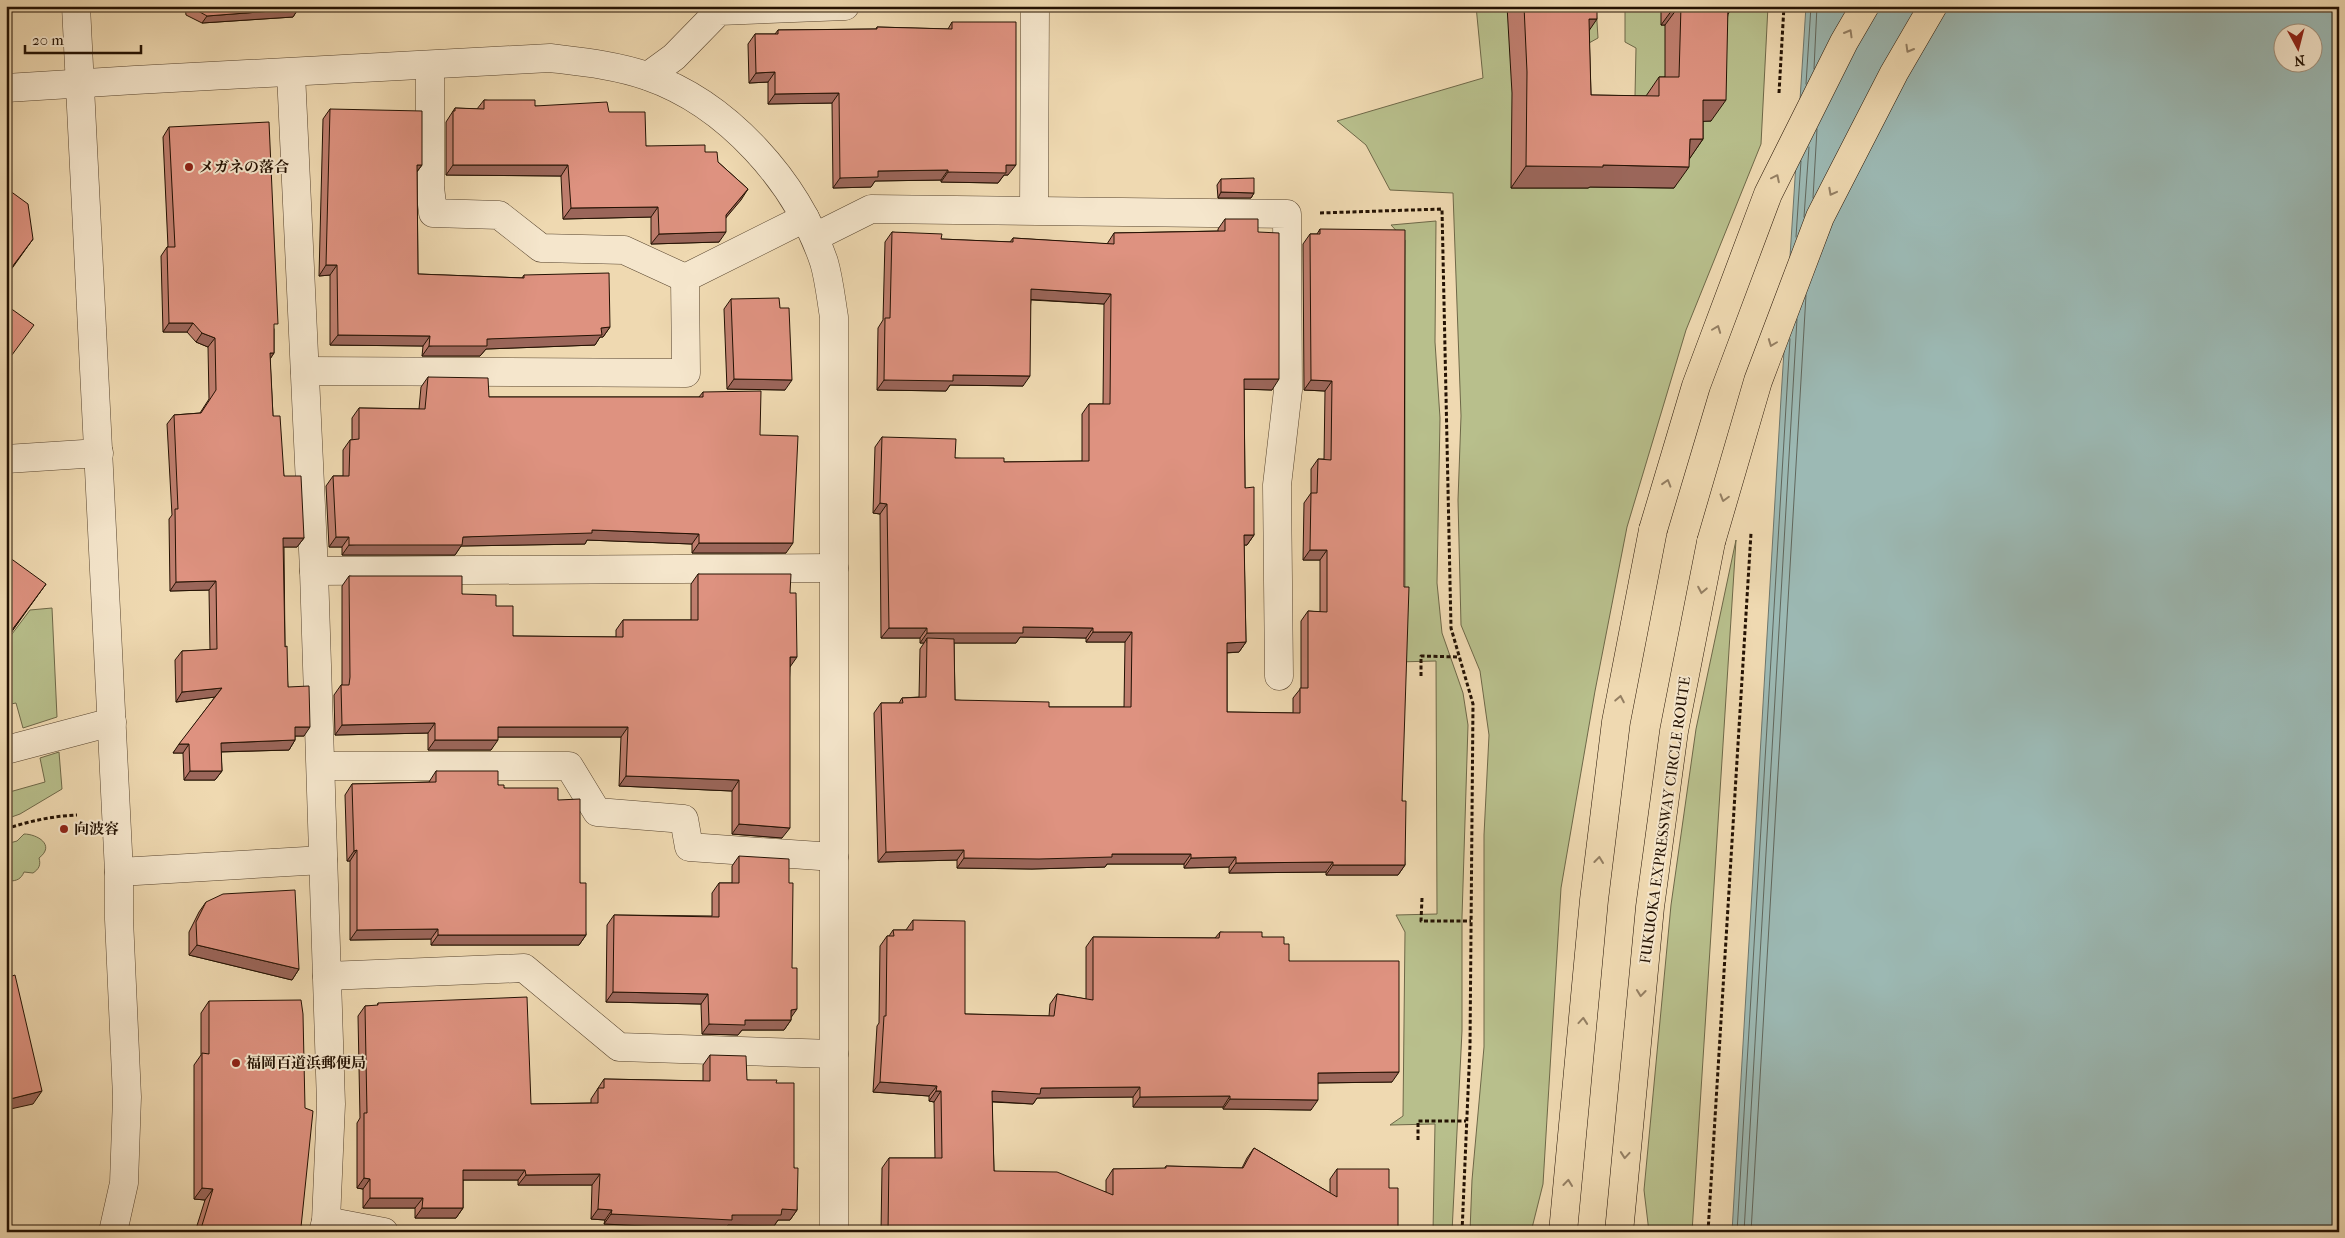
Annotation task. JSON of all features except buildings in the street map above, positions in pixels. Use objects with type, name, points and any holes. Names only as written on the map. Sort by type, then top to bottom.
[{"type":"highway","points":[[1563,1232],[1594,900],[1616,722],[1653,530],[1696,386],[1768,194],[1844,42],[1865,6]]},
{"type":"highway","name":"FUKUOKA EXPRESSWAY CIRCLE ROUTE","points":[[1619,1232],[1650,907],[1674,731],[1711,542],[1758,381],[1820,216],[1894,73],[1933,6]]},
{"type":"street","points":[[76,6],[112,722],[127,1097],[124,1182],[113,1232]]},
{"type":"street","points":[[648,76],[674,57],[719,11],[845,6]]},
{"type":"street","points":[[1034,210],[1035,6]]},
{"type":"street","points":[[6,88],[550,58],[605,64],[648,76],[681,92],[714,112],[755,146],[785,182],[810,227],[825,264],[834,317],[834,1232]]},
{"type":"street","points":[[430,66],[430,187],[433,213],[499,216],[541,248],[624,250],[685,278],[810,227],[871,209],[1287,214],[1288,390],[1277,485],[1279,676]]},
{"type":"street","points":[[292,73],[314,571],[331,1104],[325,1227],[384,1232]]},
{"type":"street","points":[[305,371],[686,373],[685,278]]},
{"type":"street","points":[[6,459],[99,453]]},
{"type":"street","points":[[314,571],[834,568]]},
{"type":"street","points":[[6,750],[112,722]]},
{"type":"street","points":[[321,766],[569,766],[597,812],[684,819],[689,847],[834,857]]},
{"type":"street","points":[[119,872],[323,860]]},
{"type":"street","points":[[327,976],[524,968],[619,1047],[834,1054]]},
{"type":"path","points":[[1778,96],[1784,6]]},
{"type":"path","points":[[1287,214],[1442,209],[1451,628],[1473,704],[1470,1046],[1462,1232]]},
{"type":"path","points":[[1708,1232],[1752,524]]},
{"type":"path","points":[[1421,676],[1421,656],[1459,657]]},
{"type":"path","points":[[6,829],[22,823],[77,815]]},
{"type":"path","points":[[1422,898],[1421,920],[1472,921]]},
{"type":"path","points":[[1418,1140],[1418,1121],[1466,1121]]},
{"type":"green space","points":[[1476,6],[1596,6],[1598,38],[1580,48],[1583,96],[1635,96],[1636,48],[1625,42],[1625,6],[1768,6],[1761,144],[1686,330],[1627,527],[1595,691],[1561,888],[1543,1184],[1531,1232],[1470,1232],[1472,1180],[1484,1047],[1484,835],[1489,735],[1480,671],[1461,625],[1458,500],[1461,416],[1453,193],[1390,190],[1366,145],[1337,121],[1483,78]]},
{"type":"green space","points":[[1436,221],[1435,342],[1440,418],[1437,583],[1442,633],[1463,693],[1468,725],[1462,917],[1462,1031],[1452,1232],[1433,1232],[1435,1124],[1390,1125],[1403,1116],[1405,932],[1396,915],[1437,914],[1436,661],[1396,662],[1405,655],[1405,240],[1391,225]]},
{"type":"green space","points":[[1736,540],[1692,1232],[1649,1232],[1644,1190],[1671,905],[1696,729]]},
{"type":"green space","points":[[52,608],[57,717],[23,728],[16,703],[6,705],[6,642],[30,610]]},
{"type":"green space","points":[[59,752],[62,789],[20,814],[6,819],[6,793],[45,782],[40,758]]},
{"type":"green space","points":[[24,834],[39,838],[43,841],[46,849],[39,858],[40,865],[33,873],[24,872],[18,879],[9,881],[6,878],[6,844],[17,841]]},
{"type":"water","points":[[1806,6],[2339,6],[2339,1232],[1732,1232]]},
{"type":"place","name":"メガネの落合","points":[[189,167]]},
{"type":"place","name":"向波容","points":[[64,829]]},
{"type":"place","name":"福岡百道浜郵便局","points":[[236,1063]]}]
